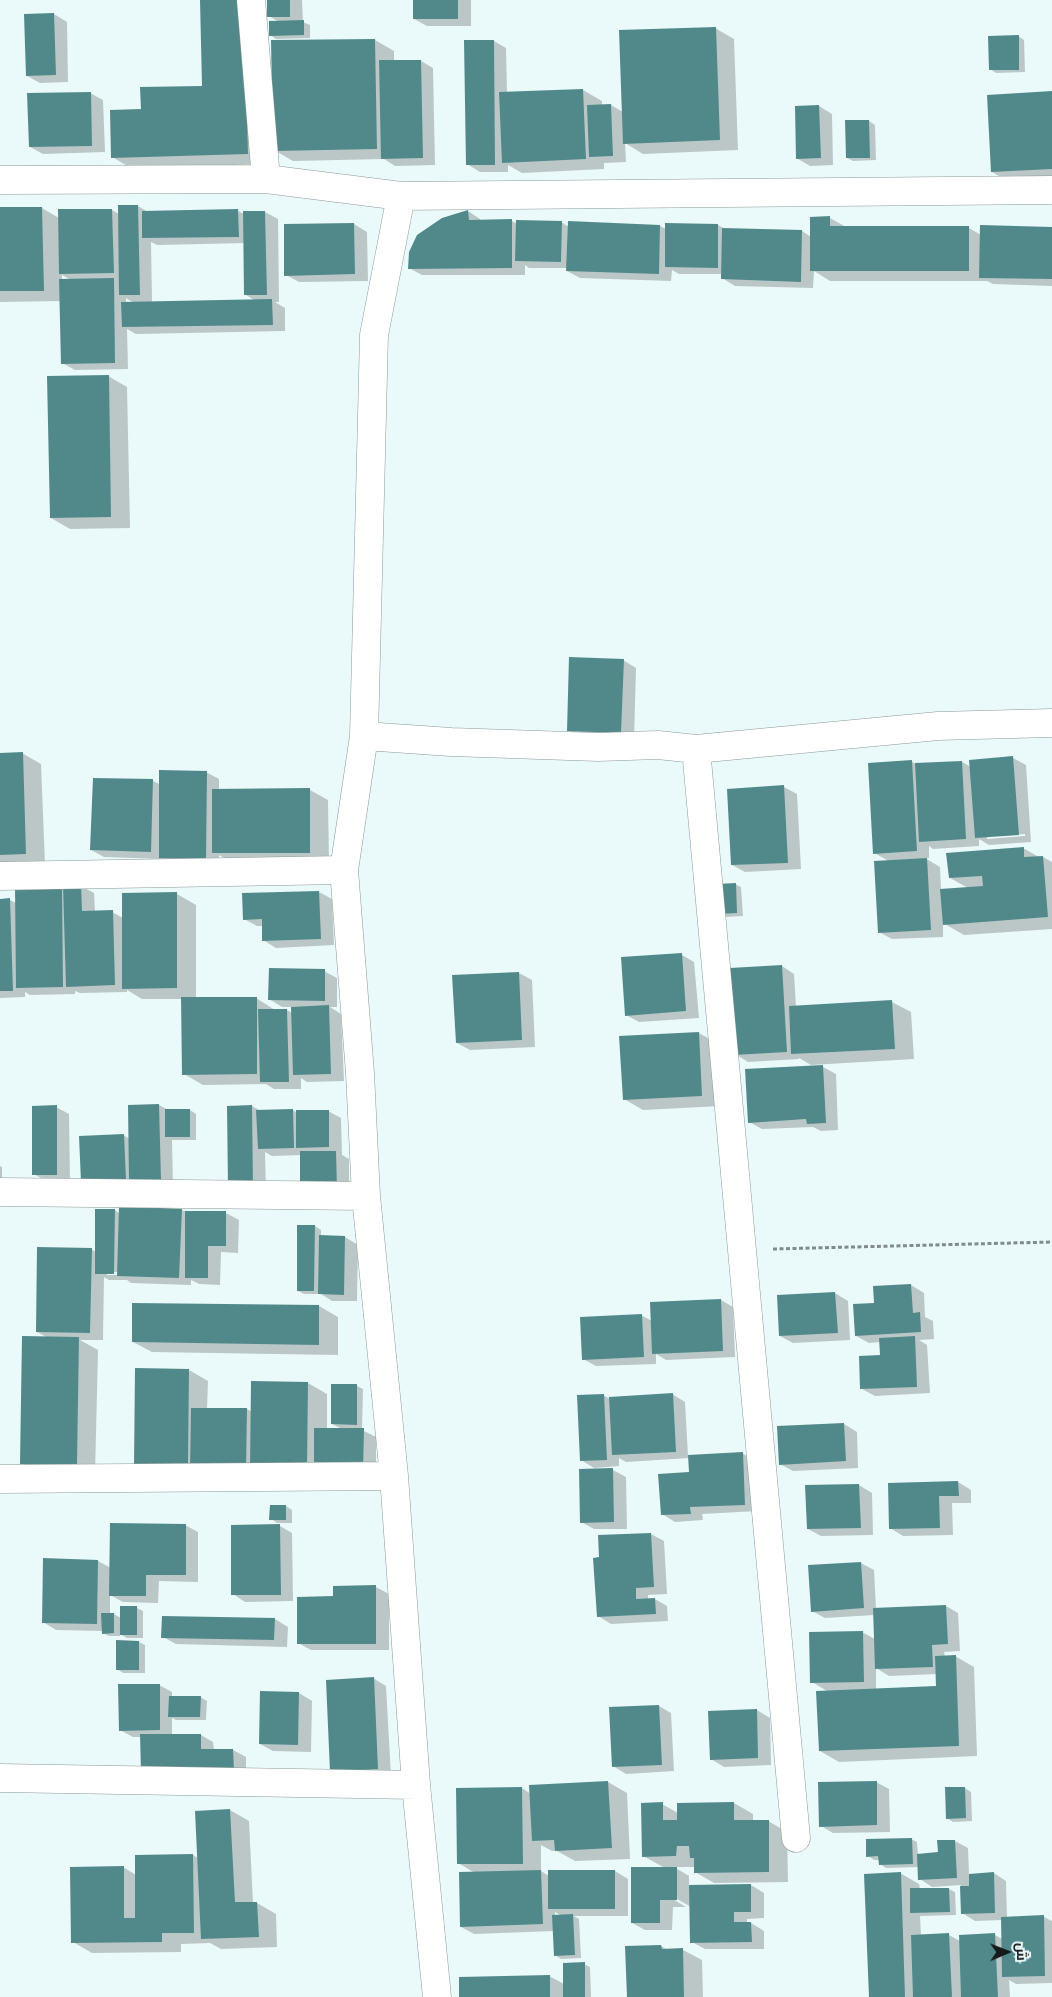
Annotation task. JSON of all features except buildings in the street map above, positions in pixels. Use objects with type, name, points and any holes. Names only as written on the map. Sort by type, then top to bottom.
[{"type":"street","points":[[250,0],[266,179]]},
{"type":"street","points":[[0,180],[266,179],[401,196],[1052,190]]},
{"type":"street","points":[[401,196],[374,335],[364,736],[344,870],[360,1073],[366,1196],[394,1476],[416,1785],[437,1997]]},
{"type":"street","points":[[364,736],[451,742],[598,747],[658,745],[696,749],[938,726],[1052,723]]},
{"type":"street","points":[[696,749],[796,1838]]},
{"type":"street","points":[[0,876],[344,870]]},
{"type":"street","points":[[0,1192],[366,1196]]},
{"type":"street","points":[[0,1479],[394,1476]]},
{"type":"street","points":[[0,1778],[416,1785]]},
{"type":"path","points":[[742,1249],[1052,1242]]}]
